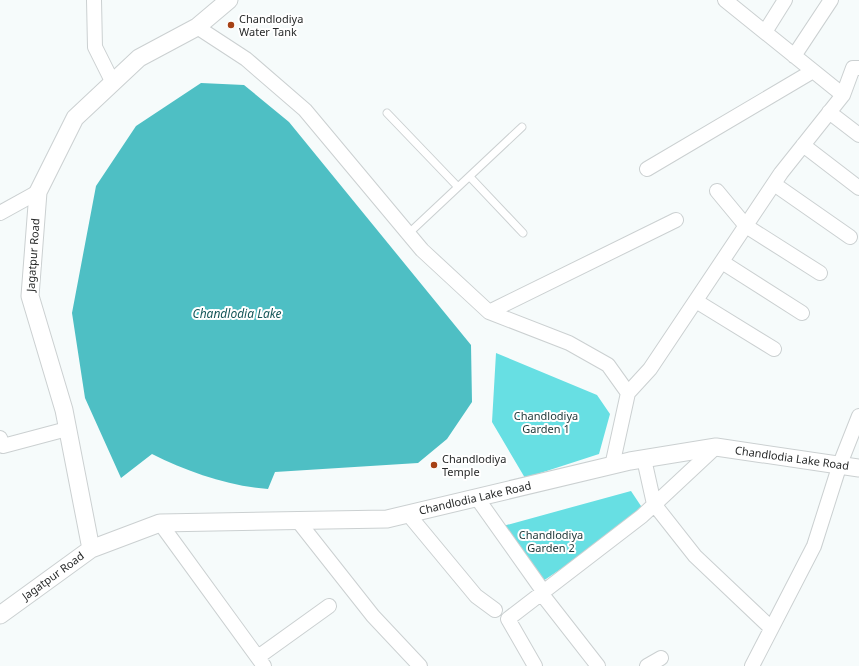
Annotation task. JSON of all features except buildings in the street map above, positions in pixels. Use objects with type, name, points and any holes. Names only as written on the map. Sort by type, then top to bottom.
[{"type":"street","points":[[94,0],[95,47],[113,83]]},
{"type":"street","name":"Jagatpur Road","points":[[0,615],[91,549],[64,410],[30,296],[38,192],[76,118],[140,58],[197,27],[229,0]]},
{"type":"street","points":[[765,32],[785,0]]},
{"type":"street","points":[[794,56],[831,0]]},
{"type":"street","points":[[728,1],[843,95]]},
{"type":"street","points":[[197,27],[246,59],[305,110],[422,250],[490,312],[569,343],[608,365],[628,393]]},
{"type":"street","points":[[612,466],[628,393],[650,370],[774,184],[843,95],[853,68],[859,68]]},
{"type":"street","points":[[647,169],[813,71]]},
{"type":"street","points":[[829,112],[859,135]]},
{"type":"street","points":[[803,145],[859,188]]},
{"type":"street","points":[[774,184],[850,237]]},
{"type":"street","points":[[717,191],[746,226],[820,273]]},
{"type":"street","points":[[0,213],[38,192]]},
{"type":"street","points":[[490,312],[676,220]]},
{"type":"street","points":[[722,262],[802,312]]},
{"type":"street","points":[[696,301],[774,349]]},
{"type":"street","points":[[752,666],[814,546],[840,464],[859,416]]},
{"type":"street","points":[[1,444],[67,429]]},
{"type":"street","points":[[535,666],[508,618],[642,516],[716,447]]},
{"type":"street","name":"Chandlodia Lake Road","points":[[91,549],[160,523],[387,520],[612,466],[716,447],[859,468]]},
{"type":"street","points":[[644,459],[654,504],[695,556],[771,628]]},
{"type":"street","points":[[478,498],[542,592],[598,666]]},
{"type":"street","points":[[408,514],[476,596],[495,610]]},
{"type":"street","points":[[298,521],[373,616],[420,666]]},
{"type":"street","points":[[160,523],[261,662],[329,606]]},
{"type":"street","points":[[647,666],[661,658]]},
{"type":"lane","points":[[387,113],[458,187]]},
{"type":"lane","points":[[408,234],[522,127]]},
{"type":"lane","points":[[470,177],[523,233]]},
{"type":"green space","name":"Chandlodiya Garden 1","points":[[496,353],[597,395],[610,414],[599,454],[525,478],[492,422]]},
{"type":"green space","name":"Chandlodiya Garden 2","points":[[631,491],[645,512],[543,581],[503,526]]},
{"type":"water","name":"Chandlodia Lake","points":[[201,83],[244,85],[289,122],[471,345],[472,402],[447,439],[418,463],[275,472],[268,489],[238,485],[208,477],[180,467],[152,454],[121,478],[85,398],[72,313],[96,186],[136,126]]},
{"type":"place","name":"Chandlodiya Water Tank","points":[[231,25]]},
{"type":"place","name":"Chandlodiya Temple","points":[[434,465]]}]
